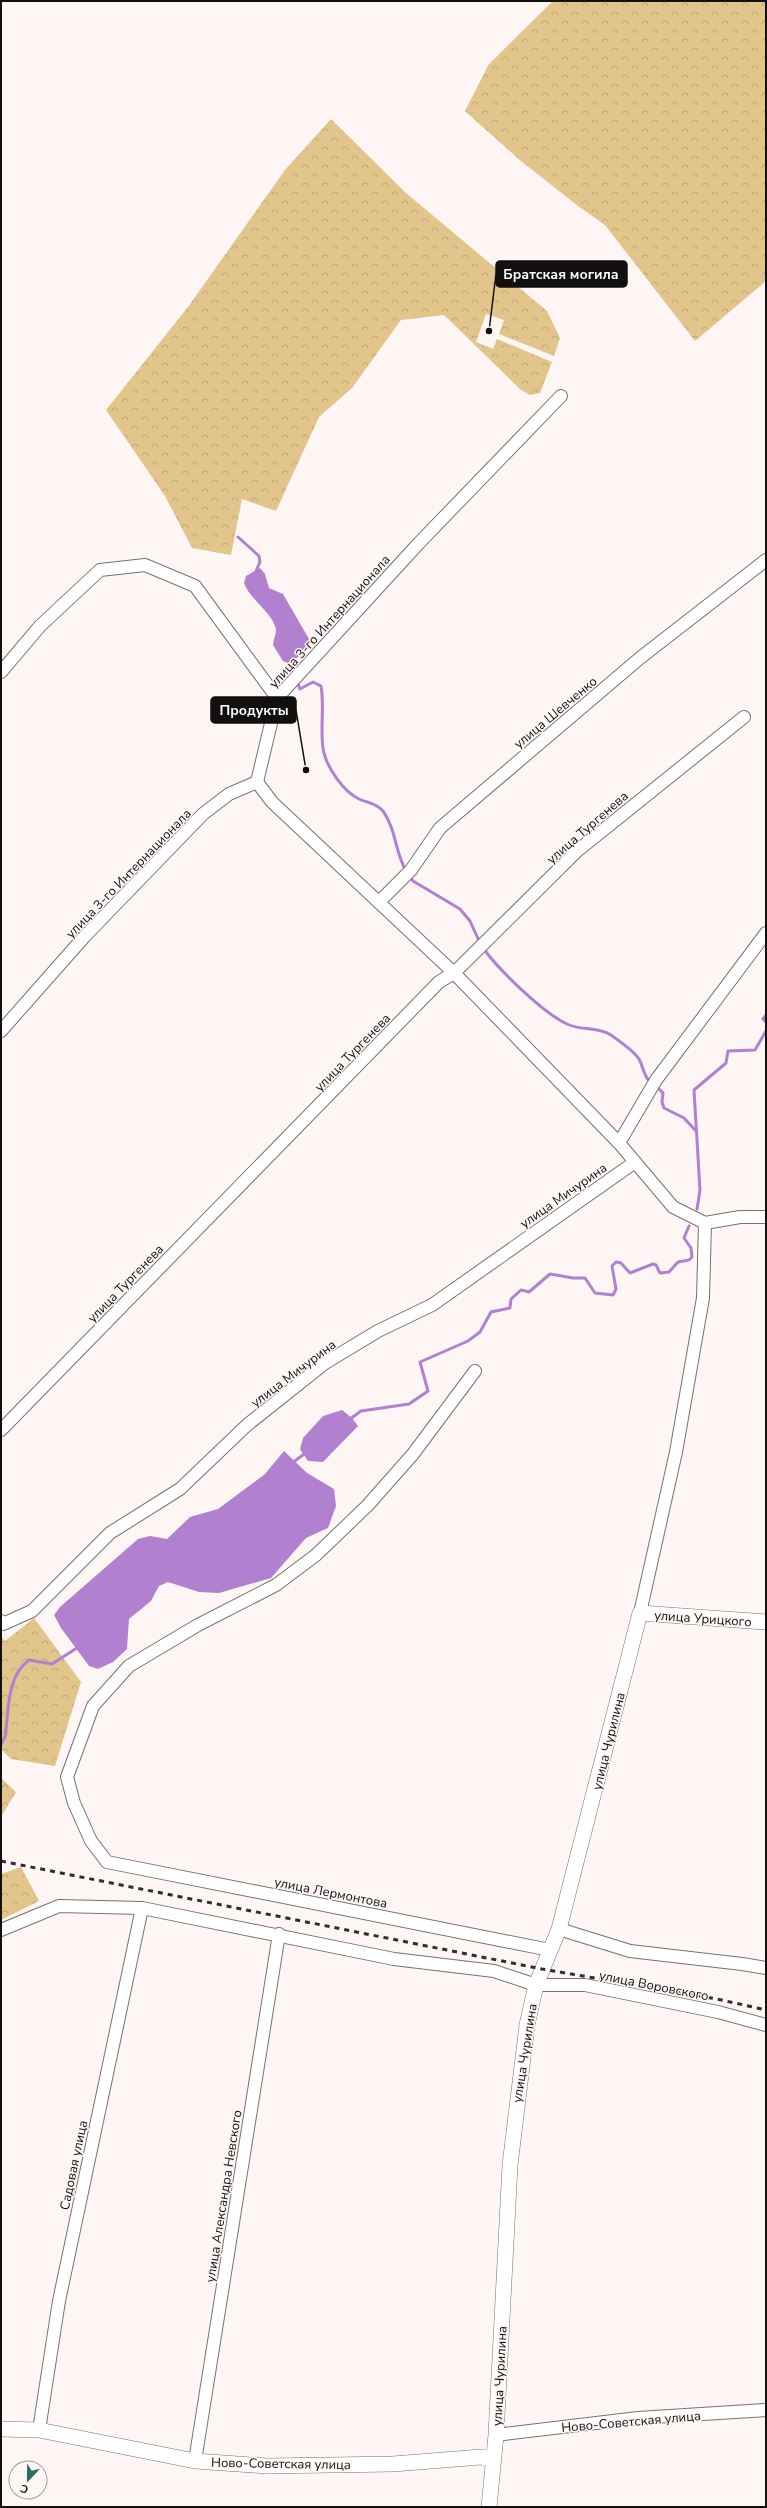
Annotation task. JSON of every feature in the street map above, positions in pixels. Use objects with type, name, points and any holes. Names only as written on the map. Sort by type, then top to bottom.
[{"type":"street","name":"улица 3-го Интернационала","points":[[1,1032],[84,938],[203,814],[229,794],[257,782],[277,698],[419,543],[561,396]]},
{"type":"street","name":"улица Шевченко","points":[[379,902],[411,870],[440,828],[640,658],[766,560]]},
{"type":"street","points":[[1,672],[40,626],[100,570],[145,565],[195,586],[277,698]]},
{"type":"street","name":"улица Тургенева","points":[[1,1430],[439,982],[454,973],[577,851],[744,717]]},
{"type":"street","points":[[257,782],[272,802],[454,973],[619,1142],[673,1207],[706,1223],[740,1217],[766,1217]]},
{"type":"street","points":[[619,1142],[656,1080],[766,933]]},
{"type":"street","name":"улица Мичурина","points":[[1,1621],[3,1624],[32,1611],[110,1533],[180,1490],[247,1425],[325,1363],[378,1331],[432,1304],[635,1162]]},
{"type":"street","points":[[640,1613],[676,1452],[703,1298],[706,1223]]},
{"type":"street","name":"улица Лермонтова","points":[[475,1371],[413,1454],[368,1505],[316,1555],[276,1585],[198,1625],[129,1666],[93,1706],[67,1777],[74,1803],[86,1828],[107,1862],[550,1950]]},
{"type":"street","name":"улица Урицкого","points":[[640,1613],[766,1622]]},
{"type":"street","name":"улица Чурилина","points":[[489,2507],[492,2459],[496,2435],[510,2165],[527,2025],[536,1985],[559,1929],[640,1613]]},
{"type":"street","name":"улица Воровского","points":[[1,1930],[59,1906],[142,1908],[279,1934],[394,1959],[494,1971],[536,1985],[585,1985],[718,2012],[766,2025]]},
{"type":"street","name":"Садовая улица","points":[[39,2430],[59,2301],[142,1908]]},
{"type":"street","points":[[559,1929],[630,1951],[766,1968]]},
{"type":"street","name":"улица Александра Невского","points":[[195,2461],[279,1934]]},
{"type":"street","name":"Ново-Советская улица","points":[[496,2435],[638,2418],[766,2410]]},
{"type":"street","name":"Ново-Советская улица","points":[[1,2429],[39,2430],[195,2461],[267,2466],[393,2464],[481,2457],[492,2459]]},
{"type":"green space","points":[[553,1],[766,1],[766,281],[695,341],[605,225],[578,206],[521,161],[465,111],[489,64]]},
{"type":"green space","points":[[331,119],[406,193],[547,311],[560,338],[554,356],[499,334],[504,320],[486,314],[476,342],[493,349],[497,339],[552,362],[540,393],[530,395],[521,390],[444,315],[401,320],[352,388],[319,417],[276,511],[242,499],[231,555],[192,548],[165,496],[106,410],[188,307],[285,170]]},
{"type":"green space","points":[[34,1618],[81,1682],[55,1766],[11,1759],[1,1749],[1,1636],[5,1641]]},
{"type":"green space","points":[[1,1778],[16,1792],[1,1817]]},
{"type":"green space","points":[[21,1867],[39,1901],[1,1920],[1,1874]]},
{"type":"shaded area","points":[[260,568],[265,574],[269,588],[283,594],[309,639],[308,648],[290,664],[283,661],[273,645],[276,630],[271,618],[251,595],[244,583],[246,576]]},
{"type":"shaded area","points":[[342,1410],[352,1418],[358,1426],[323,1462],[308,1461],[300,1449],[303,1438],[323,1416]]},
{"type":"shaded area","points":[[284,1451],[307,1473],[334,1489],[336,1506],[328,1528],[306,1538],[271,1578],[219,1593],[199,1592],[168,1582],[159,1586],[151,1601],[129,1619],[127,1649],[113,1662],[98,1669],[89,1666],[61,1628],[54,1615],[60,1607],[138,1539],[150,1536],[167,1539],[190,1517],[218,1509],[265,1474]]},
{"type":"waterway","points":[[238,537],[259,556],[260,562],[256,571]]},
{"type":"waterway","points":[[290,660],[294,674]]},
{"type":"waterway","points":[[297,681],[300,689],[313,682],[321,686],[323,746],[329,766],[342,786],[353,796],[378,806],[383,811],[391,825],[402,864],[406,871]]},
{"type":"waterway","points":[[409,876],[413,881],[460,909],[470,921],[480,943]]},
{"type":"waterway","points":[[483,948],[500,968],[546,1011],[572,1026],[605,1032],[626,1046],[639,1059],[645,1075],[651,1083]]},
{"type":"waterway","points":[[766,1015],[763,1019],[766,1022]]},
{"type":"waterway","points":[[697,1209],[700,1190],[694,1090],[726,1063],[728,1051],[755,1050],[766,1031]]},
{"type":"waterway","points":[[656,1086],[663,1093],[662,1102],[664,1108],[684,1118],[695,1130]]},
{"type":"waterway","points":[[350,1419],[361,1411],[409,1404],[428,1391],[420,1362],[468,1341],[480,1332],[491,1312],[510,1308],[511,1299],[521,1290],[529,1292],[550,1274],[573,1278],[585,1278],[595,1293],[613,1295],[616,1289],[612,1266],[616,1262],[621,1263],[630,1273],[653,1264],[656,1265],[660,1273],[669,1272],[678,1262],[689,1260],[692,1257],[691,1248],[684,1238],[689,1226]]},
{"type":"waterway","points":[[292,1463],[307,1452]]},
{"type":"waterway","points":[[1,1744],[5,1737],[12,1685],[22,1667],[29,1660],[52,1664],[80,1646]]},
{"type":"railway","points":[[1,1861],[542,1969],[717,1999],[766,2010]]},
{"type":"place","name":"Братская могила","points":[[489,331]]},
{"type":"place","name":"Продукты","points":[[306,770]]}]
